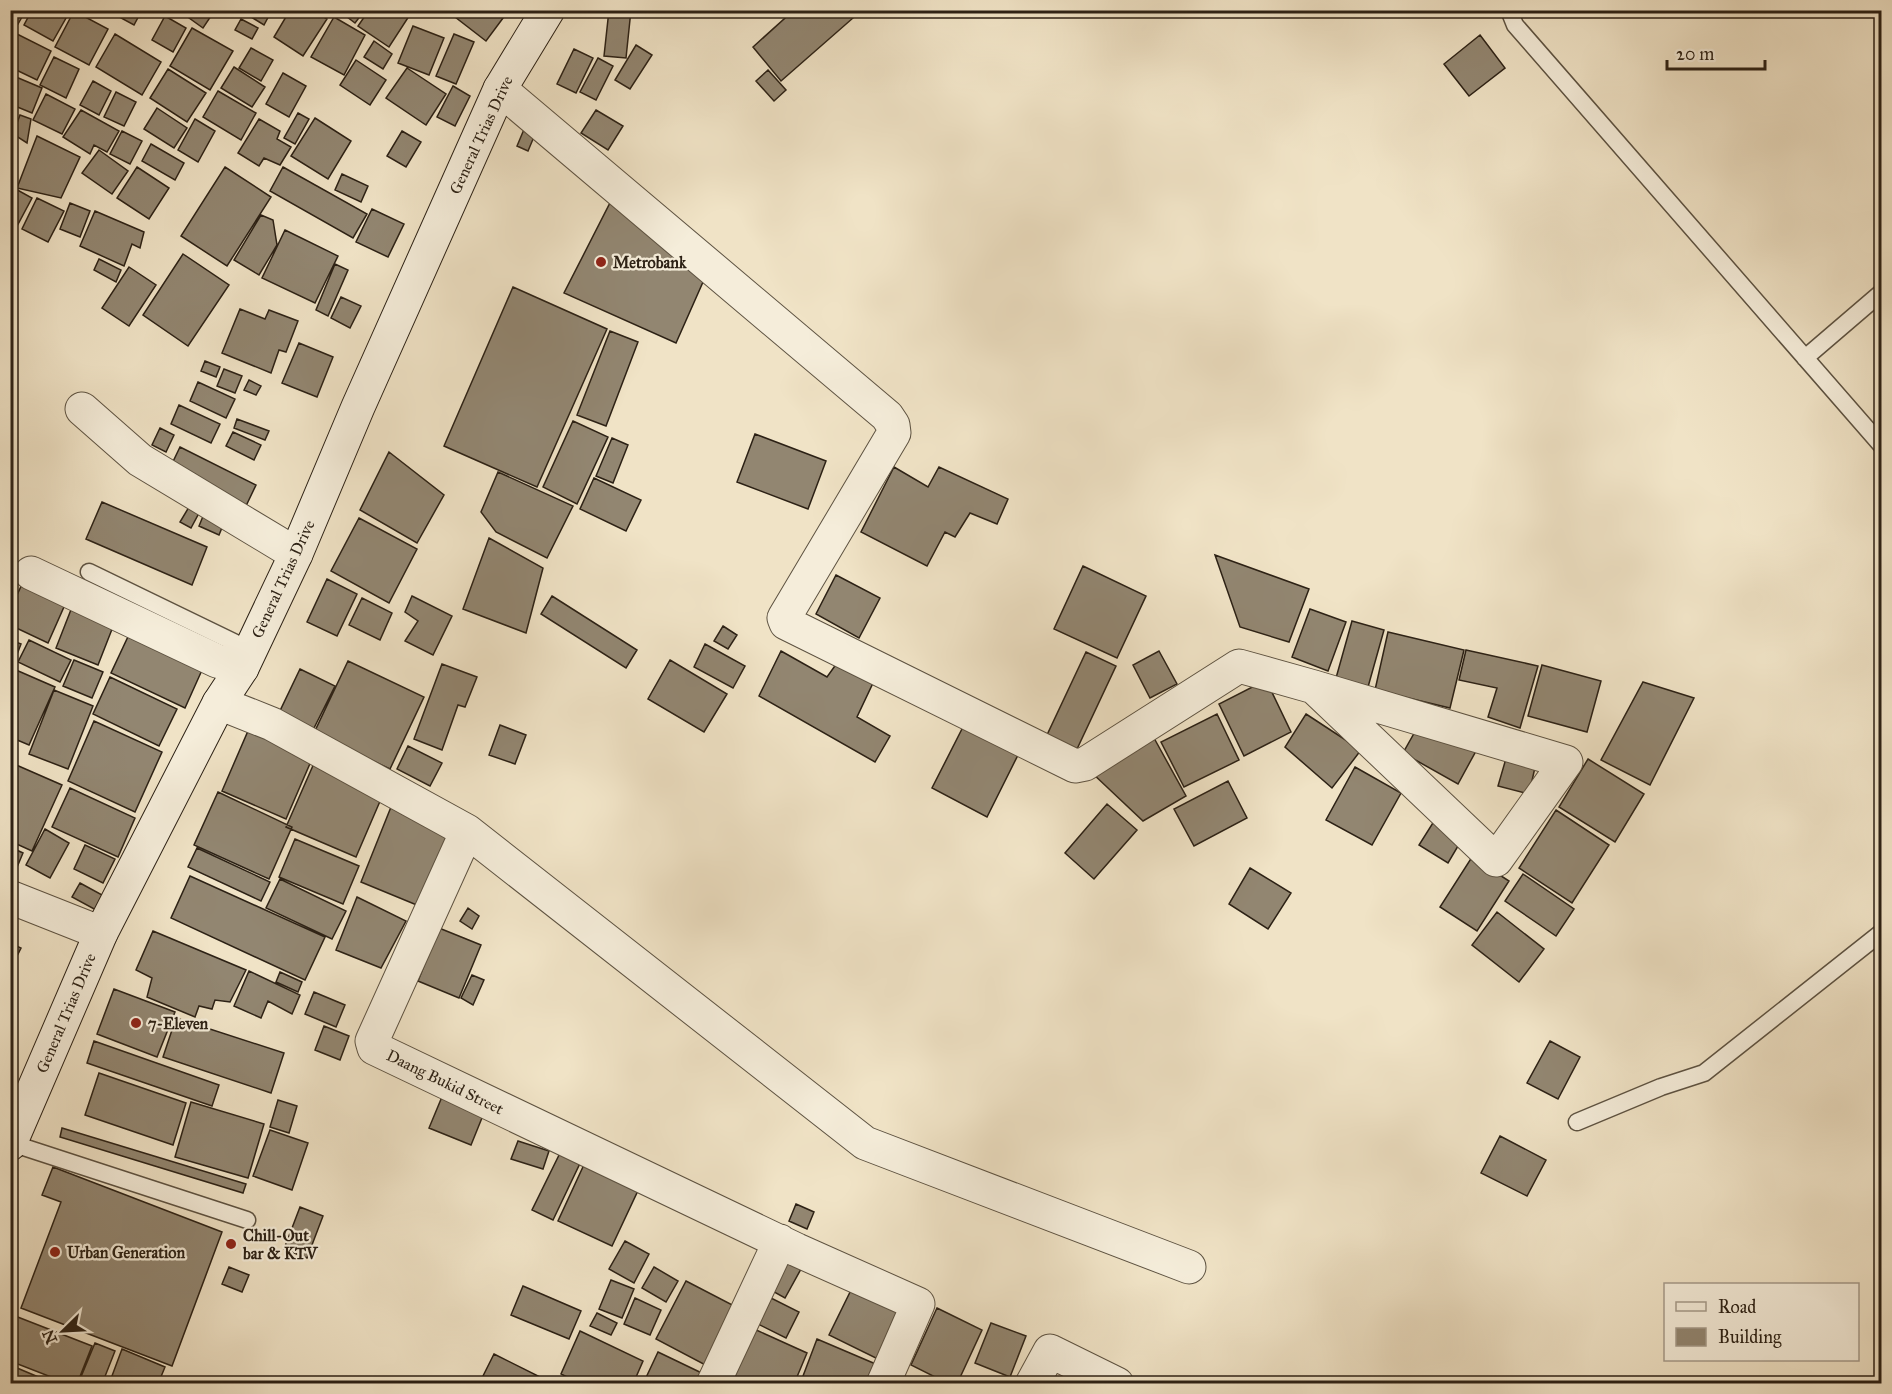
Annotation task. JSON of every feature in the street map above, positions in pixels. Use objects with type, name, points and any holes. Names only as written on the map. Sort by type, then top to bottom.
[{"type":"street","name":"General Trias Drive","points":[[11,1143],[101,933],[219,703],[246,659],[296,554],[358,406],[500,88],[548,10]]},
{"type":"street","points":[[500,88],[887,416],[893,425],[894,433],[784,618],[786,623],[1075,766],[1085,764],[1239,666],[1314,687],[1566,762],[1496,860],[1314,687]]},
{"type":"street","points":[[82,409],[140,460],[296,554]]},
{"type":"street","points":[[31,573],[217,661],[246,659]]},
{"type":"street","points":[[219,703],[272,724],[467,831],[865,1143],[1189,1267]]},
{"type":"street","name":"Daang Bukid Street","points":[[467,831],[372,1041],[374,1048],[873,1286],[918,1304],[883,1383]]},
{"type":"street","points":[[10,897],[101,933]]},
{"type":"street","points":[[713,1383],[780,1241]]},
{"type":"street","points":[[1032,1383],[1050,1351],[1117,1383]]},
{"type":"lane","points":[[1509,10],[1515,26],[1881,446]]},
{"type":"lane","points":[[1804,358],[1881,292]]},
{"type":"lane","points":[[89,572],[246,659]]},
{"type":"lane","points":[[1577,1122],[1661,1087],[1704,1073],[1881,932]]},
{"type":"lane","points":[[11,1143],[247,1220]]},
{"type":"building","points":[[10,10],[26,10],[18,24],[10,19]]},
{"type":"building","points":[[32,10],[70,11],[53,41],[24,25]]},
{"type":"building","points":[[111,10],[142,10],[134,25],[110,12]]},
{"type":"building","points":[[178,10],[215,10],[203,28]]},
{"type":"building","points":[[240,10],[272,10],[264,25]]},
{"type":"building","points":[[290,10],[313,10],[327,19],[303,56],[274,37]]},
{"type":"building","points":[[338,10],[365,10],[355,23]]},
{"type":"building","points":[[369,10],[413,10],[389,47],[358,26]]},
{"type":"building","points":[[446,10],[509,10],[486,41]]},
{"type":"building","points":[[609,10],[631,10],[626,58],[604,56]]},
{"type":"building","points":[[794,10],[847,10],[853,18],[781,81],[753,47]]},
{"type":"building","points":[[74,11],[108,29],[89,65],[55,47]]},
{"type":"building","points":[[165,16],[186,28],[173,52],[152,40]]},
{"type":"building","points":[[334,17],[365,35],[344,75],[311,57]]},
{"type":"building","points":[[241,19],[258,28],[252,39],[235,30]]},
{"type":"building","points":[[413,26],[444,38],[429,75],[398,63]]},
{"type":"building","points":[[192,28],[233,51],[210,90],[170,66]]},
{"type":"building","points":[[15,33],[51,51],[37,80],[10,67],[10,42]]},
{"type":"building","points":[[115,34],[161,62],[142,95],[96,67]]},
{"type":"building","points":[[454,34],[474,42],[456,84],[436,76]]},
{"type":"building","points":[[1480,35],[1505,68],[1469,96],[1444,64]]},
{"type":"building","points":[[374,41],[392,54],[383,69],[364,57]]},
{"type":"building","points":[[636,45],[652,55],[630,89],[615,80]]},
{"type":"building","points":[[251,48],[273,60],[261,81],[239,68]]},
{"type":"building","points":[[574,49],[593,58],[576,93],[557,84]]},
{"type":"building","points":[[54,57],[79,69],[66,98],[40,85]]},
{"type":"building","points":[[598,58],[613,66],[596,100],[580,92]]},
{"type":"building","points":[[356,60],[386,80],[370,105],[340,85]]},
{"type":"building","points":[[234,67],[265,87],[252,107],[221,88]]},
{"type":"building","points":[[407,68],[446,94],[426,125],[386,98]]},
{"type":"building","points":[[168,69],[206,93],[187,122],[150,98]]},
{"type":"building","points":[[768,70],[786,90],[774,101],[756,81]]},
{"type":"building","points":[[283,73],[306,86],[289,117],[266,104]]},
{"type":"building","points":[[16,77],[42,88],[32,113],[10,104],[10,90]]},
{"type":"building","points":[[93,81],[111,91],[99,115],[80,105]]},
{"type":"building","points":[[453,86],[470,96],[455,126],[437,117]]},
{"type":"building","points":[[218,91],[256,113],[241,140],[203,117]]},
{"type":"building","points":[[116,92],[136,102],[124,126],[104,117]]},
{"type":"building","points":[[46,94],[75,109],[62,134],[33,120]]},
{"type":"building","points":[[157,108],[187,128],[174,148],[144,129]]},
{"type":"building","points":[[81,110],[119,131],[107,152],[94,145],[90,154],[63,137]]},
{"type":"building","points":[[596,110],[623,126],[608,150],[581,133]]},
{"type":"building","points":[[298,113],[309,119],[295,144],[284,138]]},
{"type":"building","points":[[20,115],[31,119],[27,143],[13,134]]},
{"type":"building","points":[[315,118],[351,141],[328,179],[291,156]]},
{"type":"building","points":[[195,119],[215,131],[198,162],[178,150]]},
{"type":"building","points":[[259,119],[280,131],[277,139],[291,147],[280,165],[264,158],[259,166],[238,153]]},
{"type":"building","points":[[525,127],[536,132],[528,151],[517,146]]},
{"type":"building","points":[[122,131],[142,141],[130,164],[110,154]]},
{"type":"building","points":[[402,131],[421,142],[406,167],[387,156]]},
{"type":"building","points":[[37,136],[80,157],[61,198],[17,188]]},
{"type":"building","points":[[151,144],[184,163],[175,180],[142,161]]},
{"type":"building","points":[[99,150],[128,171],[112,194],[82,173]]},
{"type":"building","points":[[137,167],[169,188],[149,219],[117,198]]},
{"type":"building","points":[[225,167],[271,197],[227,266],[181,236]]},
{"type":"building","points":[[283,167],[367,214],[353,238],[270,191]]},
{"type":"building","points":[[342,174],[368,186],[361,202],[335,190]]},
{"type":"building","points":[[12,187],[32,198],[16,228],[10,225]]},
{"type":"building","points":[[613,197],[707,273],[676,343],[564,293]]},
{"type":"building","points":[[37,198],[64,211],[48,242],[22,229]]},
{"type":"building","points":[[70,203],[90,211],[80,237],[60,229]]},
{"type":"building","points":[[372,209],[404,224],[388,257],[356,242]]},
{"type":"building","points":[[95,211],[144,232],[140,248],[132,244],[124,266],[80,246]]},
{"type":"building","points":[[261,215],[273,220],[277,245],[259,275],[234,260]]},
{"type":"building","points":[[285,230],[338,256],[315,303],[262,278]]},
{"type":"building","points":[[183,254],[229,285],[188,346],[143,315]]},
{"type":"building","points":[[99,259],[121,270],[116,282],[94,270]]},
{"type":"building","points":[[335,264],[348,270],[328,316],[316,310]]},
{"type":"building","points":[[129,267],[156,285],[129,326],[102,308]]},
{"type":"building","points":[[513,287],[607,329],[537,487],[444,446]]},
{"type":"building","points":[[341,297],[361,306],[350,328],[331,318]]},
{"type":"building","points":[[240,309],[265,319],[269,310],[298,321],[286,352],[279,350],[271,373],[222,353]]},
{"type":"building","points":[[610,331],[638,342],[606,426],[577,415]]},
{"type":"building","points":[[299,343],[333,357],[317,397],[282,383]]},
{"type":"building","points":[[205,361],[220,367],[216,377],[201,371]]},
{"type":"building","points":[[224,369],[242,376],[235,393],[217,386]]},
{"type":"building","points":[[249,380],[261,386],[256,395],[244,390]]},
{"type":"building","points":[[198,382],[235,399],[226,418],[190,401]]},
{"type":"building","points":[[179,405],[220,424],[211,443],[171,424]]},
{"type":"building","points":[[237,419],[269,431],[265,440],[234,428]]},
{"type":"building","points":[[573,421],[608,437],[577,504],[543,487]]},
{"type":"building","points":[[160,428],[174,435],[166,452],[152,445]]},
{"type":"building","points":[[233,432],[261,445],[254,460],[226,446]]},
{"type":"building","points":[[755,434],[826,461],[808,509],[737,482]]},
{"type":"building","points":[[612,438],[628,445],[613,483],[596,476]]},
{"type":"building","points":[[180,447],[256,485],[245,508],[169,470]]},
{"type":"building","points":[[389,452],[444,495],[417,543],[360,510]]},
{"type":"building","points":[[894,467],[928,487],[939,467],[1008,499],[997,524],[970,513],[955,537],[945,532],[927,566],[861,532]]},
{"type":"building","points":[[498,472],[573,506],[547,558],[496,532],[481,512]]},
{"type":"building","points":[[594,478],[641,500],[626,531],[580,509]]},
{"type":"building","points":[[102,502],[207,547],[192,585],[86,539]]},
{"type":"building","points":[[189,507],[199,513],[191,528],[180,522]]},
{"type":"building","points":[[206,509],[226,518],[219,535],[199,526]]},
{"type":"building","points":[[359,518],[417,549],[389,603],[331,571]]},
{"type":"building","points":[[489,538],[543,568],[526,633],[463,609]]},
{"type":"building","points":[[1215,555],[1309,589],[1289,642],[1240,627]]},
{"type":"building","points":[[1083,566],[1146,596],[1117,658],[1054,629]]},
{"type":"building","points":[[836,575],[880,598],[859,638],[816,614]]},
{"type":"building","points":[[327,579],[357,594],[337,636],[307,622]]},
{"type":"building","points":[[24,580],[67,600],[48,643],[10,625],[10,610]]},
{"type":"building","points":[[412,596],[452,616],[433,655],[405,641],[418,621],[405,612]]},
{"type":"building","points":[[552,596],[637,650],[626,668],[541,614]]},
{"type":"building","points":[[362,598],[392,613],[380,640],[349,625]]},
{"type":"building","points":[[74,602],[116,619],[98,665],[56,648]]},
{"type":"building","points":[[1310,609],[1346,622],[1328,671],[1292,657]]},
{"type":"building","points":[[1352,621],[1384,630],[1368,687],[1336,678]]},
{"type":"building","points":[[133,626],[207,659],[185,708],[111,673]]},
{"type":"building","points":[[723,626],[737,635],[728,649],[714,641]]},
{"type":"building","points":[[1388,632],[1464,650],[1450,708],[1375,690]]},
{"type":"building","points":[[10,640],[21,644],[16,657],[10,655]]},
{"type":"building","points":[[29,640],[71,660],[60,682],[18,662]]},
{"type":"building","points":[[705,644],[745,666],[733,688],[694,667]]},
{"type":"building","points":[[1466,650],[1538,666],[1520,728],[1488,717],[1497,688],[1459,680]]},
{"type":"building","points":[[781,651],[827,677],[837,663],[873,683],[857,717],[890,736],[875,762],[759,696]]},
{"type":"building","points":[[1159,651],[1177,684],[1150,698],[1133,665]]},
{"type":"building","points":[[1086,652],[1116,666],[1077,749],[1047,735]]},
{"type":"building","points":[[74,660],[103,672],[92,698],[63,686]]},
{"type":"building","points":[[670,660],[727,694],[704,732],[648,699]]},
{"type":"building","points":[[348,661],[424,697],[390,769],[314,733]]},
{"type":"building","points":[[442,664],[477,677],[465,707],[458,705],[442,750],[414,739]]},
{"type":"building","points":[[1542,665],[1601,681],[1587,732],[1528,716]]},
{"type":"building","points":[[300,669],[335,686],[312,732],[278,715]]},
{"type":"building","points":[[16,670],[55,687],[29,745],[10,737],[10,683]]},
{"type":"building","points":[[110,677],[177,709],[159,746],[93,714]]},
{"type":"building","points":[[1266,680],[1291,732],[1244,756],[1219,704]]},
{"type":"building","points":[[1643,682],[1694,698],[1650,785],[1601,760]]},
{"type":"building","points":[[54,690],[93,706],[68,769],[29,754]]},
{"type":"building","points":[[1217,714],[1239,760],[1184,787],[1161,742]]},
{"type":"building","points":[[1306,714],[1361,750],[1332,788],[1285,747]]},
{"type":"building","points":[[94,721],[162,752],[135,812],[68,781]]},
{"type":"building","points":[[1421,721],[1476,751],[1458,784],[1403,753]]},
{"type":"building","points":[[251,724],[315,752],[286,819],[222,791]]},
{"type":"building","points":[[500,725],[526,735],[515,764],[489,755]]},
{"type":"building","points":[[964,725],[1019,753],[987,817],[932,788]]},
{"type":"building","points":[[1154,738],[1186,796],[1143,821],[1091,772]]},
{"type":"building","points":[[408,746],[442,763],[430,786],[397,769]]},
{"type":"building","points":[[1507,755],[1536,763],[1529,794],[1498,786]]},
{"type":"building","points":[[1588,759],[1644,794],[1615,842],[1559,807]]},
{"type":"building","points":[[315,761],[384,792],[356,857],[286,827]]},
{"type":"building","points":[[14,764],[62,785],[32,851],[10,841],[10,772]]},
{"type":"building","points":[[1355,767],[1401,793],[1372,845],[1326,820]]},
{"type":"building","points":[[1228,781],[1247,818],[1194,846],[1174,809]]},
{"type":"building","points":[[70,788],[135,818],[118,857],[52,827]]},
{"type":"building","points":[[218,792],[292,827],[269,879],[194,845]]},
{"type":"building","points":[[393,802],[456,828],[424,908],[361,882]]},
{"type":"building","points":[[1107,804],[1137,830],[1094,879],[1065,853]]},
{"type":"building","points":[[1556,810],[1609,845],[1572,903],[1519,868]]},
{"type":"building","points":[[1436,818],[1464,836],[1448,863],[1419,845]]},
{"type":"building","points":[[45,829],[69,843],[50,878],[26,865]]},
{"type":"building","points":[[295,839],[359,866],[343,904],[279,877]]},
{"type":"building","points":[[85,845],[115,859],[103,883],[74,869]]},
{"type":"building","points":[[10,847],[23,853],[15,872],[10,870]]},
{"type":"building","points":[[197,848],[270,882],[261,901],[188,867]]},
{"type":"building","points":[[1472,857],[1509,881],[1477,931],[1440,907]]},
{"type":"building","points":[[1250,868],[1291,893],[1268,929],[1229,904]]},
{"type":"building","points":[[1523,874],[1574,909],[1556,936],[1505,901]]},
{"type":"building","points":[[190,876],[325,937],[305,980],[171,918]]},
{"type":"building","points":[[280,879],[346,911],[332,939],[266,908]]},
{"type":"building","points":[[80,883],[104,896],[96,910],[72,897]]},
{"type":"building","points":[[357,897],[406,921],[381,968],[336,950]]},
{"type":"building","points":[[468,908],[479,916],[472,929],[460,921]]},
{"type":"building","points":[[1497,912],[1544,949],[1519,982],[1472,945]]},
{"type":"building","points":[[439,928],[481,945],[459,998],[418,981]]},
{"type":"building","points":[[153,931],[246,970],[230,1002],[215,1000],[212,1009],[199,1006],[195,1017],[147,997],[152,978],[136,970]]},
{"type":"building","points":[[10,943],[21,948],[10,970]]},
{"type":"building","points":[[249,971],[300,995],[292,1014],[268,1001],[261,1018],[234,1006]]},
{"type":"building","points":[[280,972],[302,982],[298,992],[276,982]]},
{"type":"building","points":[[472,975],[484,980],[473,1005],[461,998]]},
{"type":"building","name":"7-Eleven","points":[[114,989],[175,1012],[157,1057],[97,1034]]},
{"type":"building","points":[[314,992],[345,1005],[336,1027],[305,1014]]},
{"type":"building","points":[[176,1018],[284,1053],[271,1093],[163,1057]]},
{"type":"building","points":[[324,1026],[349,1036],[340,1060],[315,1050]]},
{"type":"building","points":[[94,1041],[219,1085],[212,1106],[87,1063]]},
{"type":"building","points":[[1550,1041],[1580,1057],[1558,1099],[1527,1083]]},
{"type":"building","points":[[99,1073],[186,1103],[173,1145],[85,1115]]},
{"type":"building","points":[[444,1092],[486,1108],[471,1145],[429,1128]]},
{"type":"building","points":[[278,1100],[297,1106],[289,1133],[270,1127]]},
{"type":"building","points":[[191,1102],[264,1124],[248,1178],[175,1157]]},
{"type":"building","points":[[62,1128],[246,1184],[243,1193],[60,1137]]},
{"type":"building","points":[[270,1130],[308,1143],[292,1190],[253,1176]]},
{"type":"building","points":[[1500,1136],[1546,1160],[1527,1196],[1481,1173]]},
{"type":"building","points":[[518,1141],[549,1151],[543,1169],[511,1159]]},
{"type":"building","points":[[563,1147],[583,1157],[553,1220],[532,1210]]},
{"type":"building","points":[[588,1156],[642,1182],[612,1246],[558,1221]]},
{"type":"building","points":[[53,1167],[222,1232],[172,1366],[21,1308],[61,1202],[42,1195]]},
{"type":"building","points":[[796,1204],[814,1212],[807,1229],[789,1221]]},
{"type":"building","points":[[300,1207],[323,1216],[307,1258],[284,1249]]},
{"type":"building","points":[[625,1241],[649,1254],[634,1283],[609,1269]]},
{"type":"building","points":[[783,1259],[801,1269],[785,1298],[767,1288]]},
{"type":"building","points":[[229,1267],[249,1275],[242,1292],[222,1284]]},
{"type":"building","points":[[654,1267],[678,1281],[666,1302],[642,1288]]},
{"type":"building","points":[[611,1280],[634,1289],[622,1318],[599,1309]]},
{"type":"building","points":[[686,1281],[744,1311],[713,1369],[656,1339]]},
{"type":"building","points":[[855,1282],[912,1311],[886,1363],[829,1335]]},
{"type":"building","points":[[523,1286],[581,1311],[569,1339],[511,1315]]},
{"type":"building","points":[[763,1294],[799,1312],[786,1338],[750,1320]]},
{"type":"building","points":[[635,1298],[661,1310],[650,1335],[624,1324]]},
{"type":"building","points":[[937,1308],[982,1330],[957,1384],[949,1384],[911,1365]]},
{"type":"building","points":[[597,1313],[617,1323],[611,1335],[590,1326]]},
{"type":"building","points":[[10,1314],[92,1346],[77,1384],[69,1384],[10,1361]]},
{"type":"building","points":[[991,1323],[1026,1336],[1010,1377],[975,1363]]},
{"type":"building","points":[[754,1329],[807,1353],[794,1384],[744,1384],[732,1378]]},
{"type":"building","points":[[580,1331],[643,1361],[633,1384],[581,1384],[561,1374]]},
{"type":"building","points":[[817,1339],[885,1368],[878,1384],[800,1384]]},
{"type":"building","points":[[95,1343],[115,1351],[102,1384],[78,1384]]},
{"type":"building","points":[[122,1349],[165,1367],[158,1384],[109,1384]]},
{"type":"building","points":[[658,1352],[710,1377],[708,1384],[643,1384]]},
{"type":"building","points":[[494,1354],[554,1384],[479,1384]]},
{"type":"building","points":[[10,1365],[55,1384],[10,1384]]},
{"type":"building","points":[[922,1377],[937,1384],[919,1384]]},
{"type":"place","name":"Metrobank","points":[[601,262]]},
{"type":"place","name":"7-Eleven","points":[[136,1023]]},
{"type":"place","name":"Chill-Out bar & KTV","points":[[231,1244]]},
{"type":"place","name":"Urban Generation","points":[[55,1252]]}]
